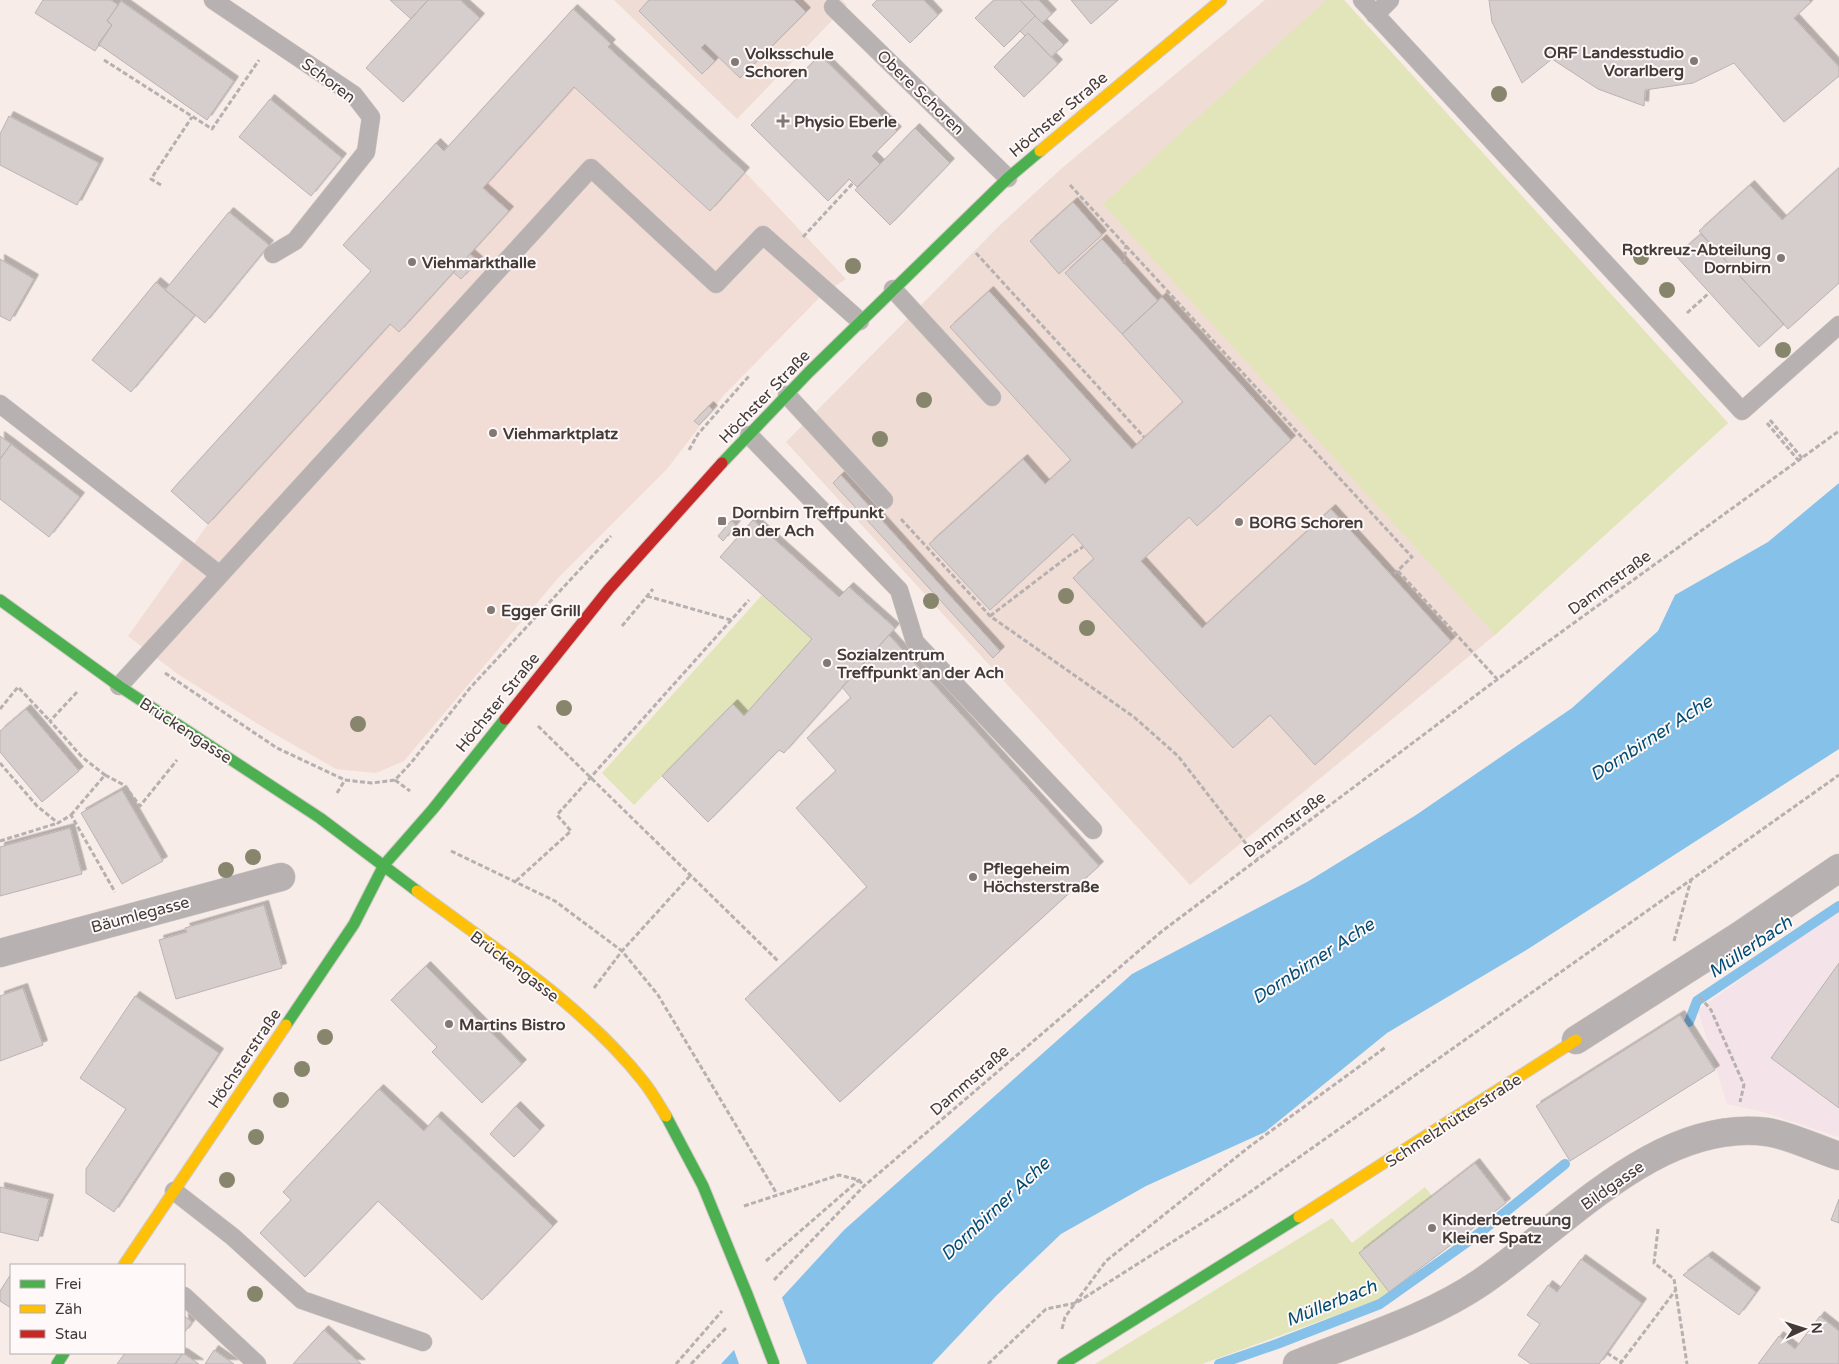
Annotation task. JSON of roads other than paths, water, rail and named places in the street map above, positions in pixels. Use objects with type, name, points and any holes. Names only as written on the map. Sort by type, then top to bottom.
[{"type":"street","name":"Höchster Straße","points":[[384,865],[433,809],[609,589],[787,395],[860,321],[1008,178],[1221,0]]},
{"type":"street","name":"Brückengasse","points":[[0,600],[120,686],[320,818],[563,1002],[624,1058],[644,1082],[677,1134],[703,1186],[774,1364]]},
{"type":"street","name":"Höchsterstraße","points":[[133,1262],[174,1191],[354,924],[384,865]]},
{"type":"street","name":"Schmelzhütterstraße","points":[[1063,1364],[1402,1154],[1839,868]]},
{"type":"street","name":"Bäumlegasse","points":[[0,953],[281,877]]},
{"type":"street","name":"Bildgasse","points":[[1297,1364],[1436,1308],[1482,1282],[1631,1168],[1673,1146],[1735,1130],[1769,1132],[1839,1156]]},
{"type":"lane","name":"Schoren","points":[[213,0],[354,95],[370,117],[366,152],[295,241],[273,254]]},
{"type":"lane","points":[[1362,0],[1742,411],[1839,325]]},
{"type":"lane","points":[[1376,15],[1390,0]]},
{"type":"lane","name":"Obere Schoren","points":[[833,7],[1008,178]]},
{"type":"lane","points":[[120,686],[591,168],[716,284],[763,235],[860,321]]},
{"type":"lane","points":[[893,289],[992,398]]},
{"type":"lane","points":[[787,395],[884,500]]},
{"type":"lane","points":[[0,404],[220,575]]},
{"type":"lane","points":[[749,435],[899,590],[915,642],[1094,830]]},
{"type":"lane","points":[[174,1191],[233,1237],[302,1300],[423,1342]]},
{"type":"lane","points":[[185,1297],[257,1364]]},
{"type":"water","name":"Dornbirner Ache","points":[[1839,483],[1839,749],[1528,949],[1387,1033],[1265,1132],[1146,1186],[1061,1234],[996,1296],[932,1364],[721,1364],[844,1230],[1132,974],[1307,882],[1416,815],[1572,708],[1658,631],[1675,595],[1768,542]]},
{"type":"waterway","name":"Müllerbach","points":[[1689,1022],[1697,1001],[1839,906]]},
{"type":"waterway","name":"Müllerbach","points":[[1219,1364],[1277,1344],[1380,1304],[1473,1238],[1565,1164]]},
{"type":"place","name":"ORF Landesstudio Vorarlberg","points":[[1694,61]]},
{"type":"place","name":"Volksschule Schoren","points":[[735,62]]},
{"type":"place","name":"Physio Eberle","points":[[783,121]]},
{"type":"place","name":"Rotkreuz-Abteilung Dornbirn","points":[[1781,258]]},
{"type":"place","name":"Viehmarkthalle","points":[[412,262]]},
{"type":"place","name":"Viehmarktplatz","points":[[493,433]]},
{"type":"place","name":"Dornbirn Treffpunkt an der Ach","points":[[722,521]]},
{"type":"place","name":"BORG Schoren","points":[[1239,522]]},
{"type":"place","name":"Egger Grill","points":[[491,610]]},
{"type":"place","name":"Sozialzentrum Treffpunkt an der Ach","points":[[827,663]]},
{"type":"place","name":"Pflegeheim Höchsterstraße","points":[[973,877]]},
{"type":"place","name":"Martins Bistro","points":[[449,1024]]},
{"type":"place","name":"Kinderbetreuung Kleiner Spatz","points":[[1432,1228]]}]
